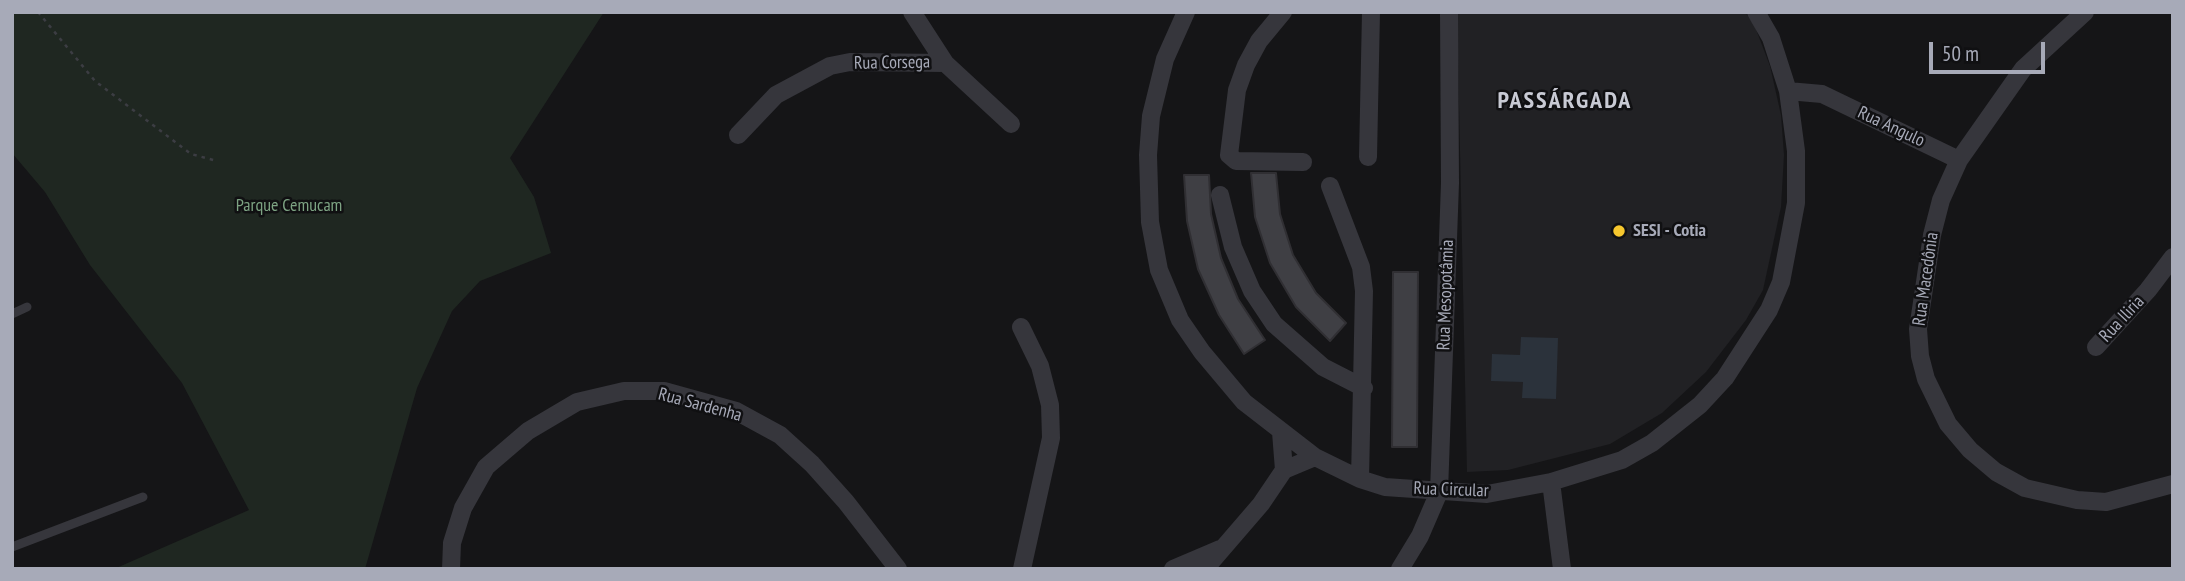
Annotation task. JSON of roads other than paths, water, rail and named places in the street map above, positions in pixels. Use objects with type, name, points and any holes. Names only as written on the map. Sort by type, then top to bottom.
[{"type":"street","points":[[912,12],[945,62],[1011,124]]},
{"type":"street","name":"Rua Circular","points":[[1186,12],[1164,59],[1151,116],[1148,155],[1150,222],[1160,270],[1180,320],[1202,352],[1244,402],[1315,457],[1360,479],[1385,487],[1487,494],[1551,482],[1622,460],[1652,443],[1700,405],[1725,378],[1769,310],[1781,282],[1796,203],[1796,151],[1788,90],[1771,38],[1756,12]]},
{"type":"street","points":[[1283,12],[1259,41],[1246,65],[1237,90],[1229,155],[1236,161],[1303,162]]},
{"type":"street","points":[[1368,157],[1371,12]]},
{"type":"street","name":"Rua Mesopotâmia","points":[[1401,569],[1420,536],[1439,492],[1450,183],[1449,12]]},
{"type":"street","name":"Rua Macedônia","points":[[2085,12],[2023,69],[1959,160],[1941,200],[1931,235],[1918,329],[1920,356],[1926,379],[1948,424],[1996,472],[2025,488],[2077,500],[2106,502],[2173,484]]},
{"type":"street","name":"Rua Corsega","points":[[738,135],[776,94],[830,66],[850,62],[945,62]]},
{"type":"street","name":"Rua Angulo","points":[[1788,90],[1822,94],[1959,160]]},
{"type":"street","points":[[1330,186],[1361,267],[1364,291],[1360,479]]},
{"type":"street","points":[[1220,195],[1238,258],[1252,291],[1274,324],[1293,344],[1323,367],[1364,388]]},
{"type":"street","name":"Rua Iliria","points":[[2096,347],[2148,290],[2173,257]]},
{"type":"street","points":[[1021,327],[1041,366],[1050,405],[1051,438],[1022,569]]},
{"type":"street","name":"Rua Sardenha","points":[[451,569],[452,543],[463,509],[486,467],[528,431],[577,402],[624,391],[664,391],[736,411],[780,435],[812,464],[846,502],[898,569]]},
{"type":"street","points":[[1281,432],[1284,470]]},
{"type":"street","points":[[1205,569],[1261,504],[1284,470],[1315,457]]},
{"type":"street","points":[[1551,482],[1562,569]]},
{"type":"street","points":[[1173,569],[1223,547]]},
{"type":"lane","points":[[12,314],[27,307]]},
{"type":"lane","points":[[12,547],[143,497]]},
{"type":"place","name":"SESI - Cotia","points":[[1619,231]]},
{"type":"district","name":"PASSÁRGADA","points":[[1565,101]]},
{"type":"park label","name":"Parque Cemucam","points":[[289,206]]}]
